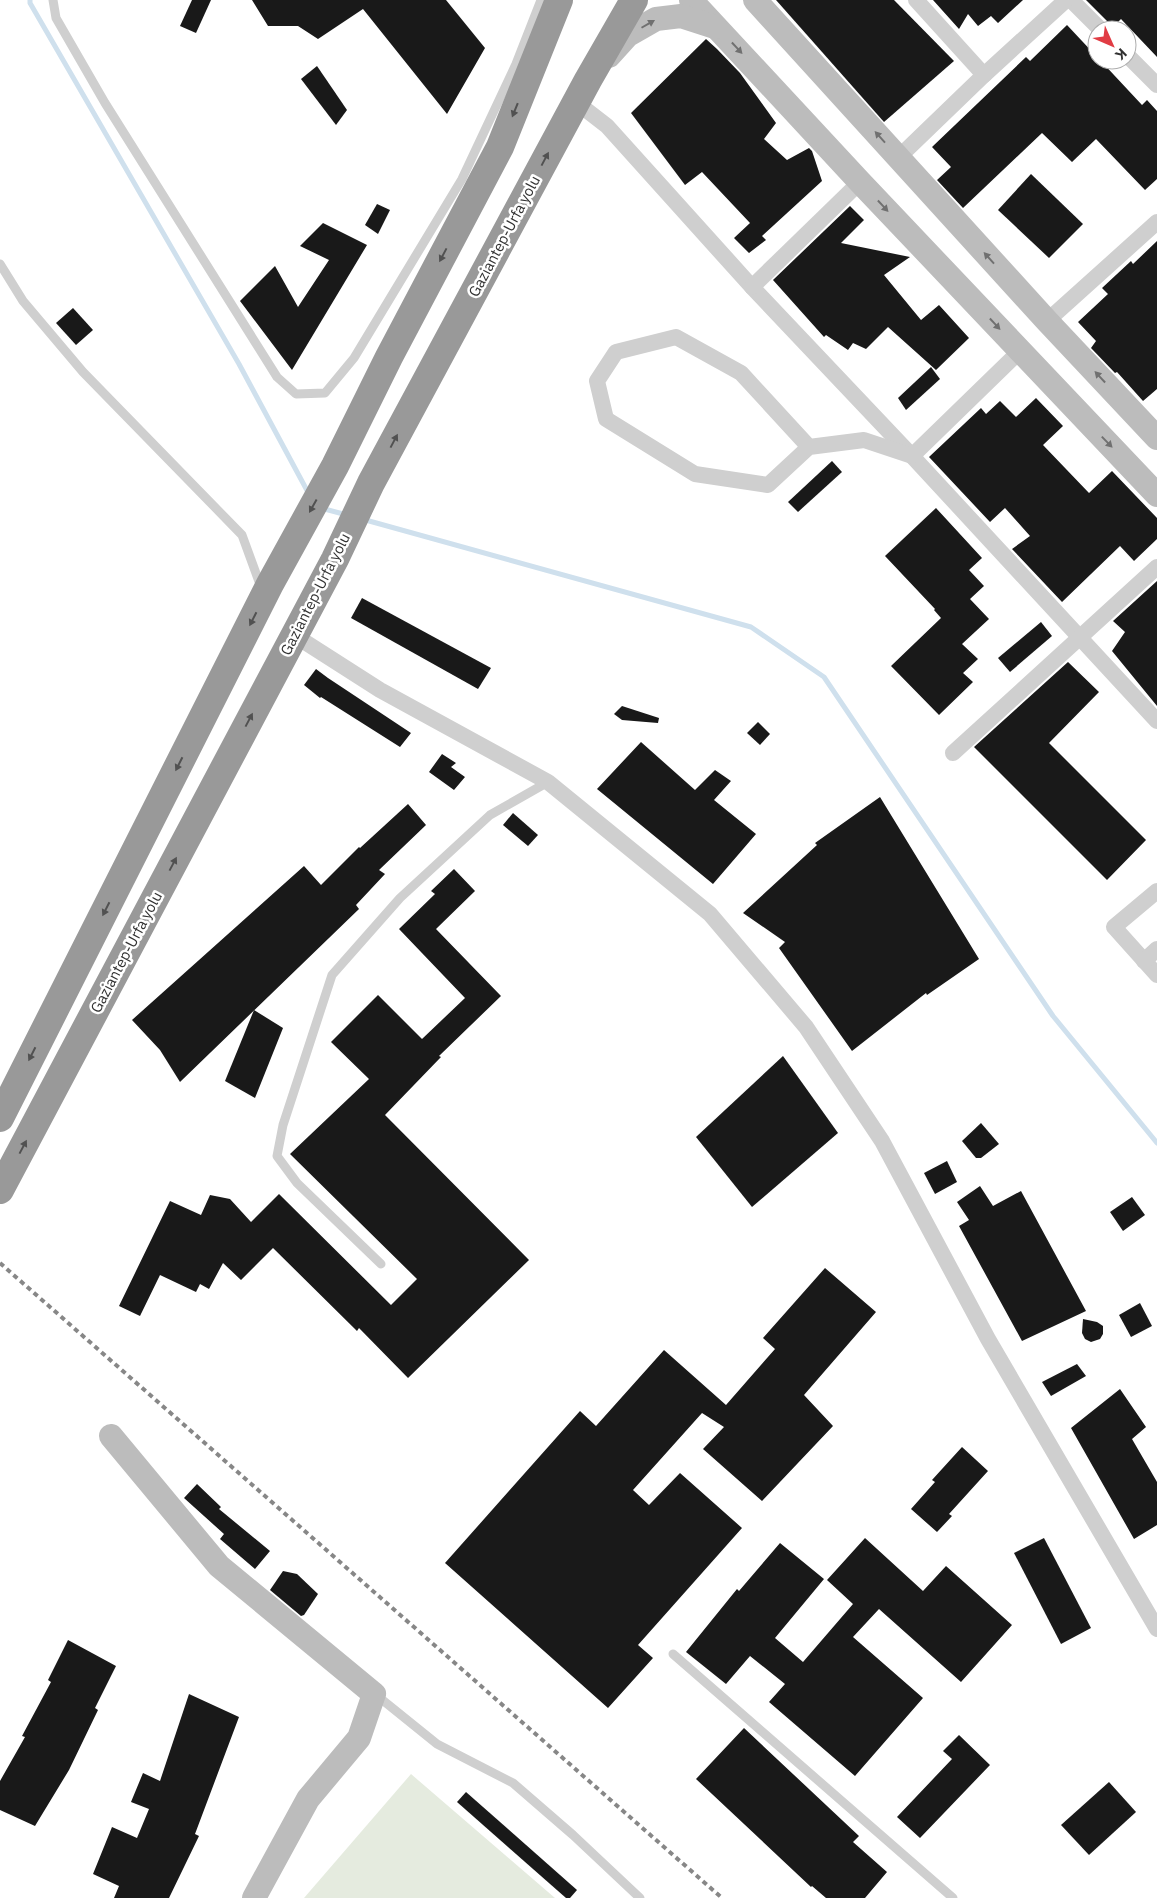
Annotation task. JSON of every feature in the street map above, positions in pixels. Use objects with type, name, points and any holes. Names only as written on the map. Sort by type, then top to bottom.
[{"type":"highway","points":[[0,1118],[264,596],[335,466],[389,357],[500,147],[560,0]]},
{"type":"highway","name":"Gaziantep-Urfa yolu","points":[[0,1190],[335,559],[371,484],[582,91],[634,0]]},
{"type":"main road","points":[[691,0],[860,182],[1157,495]]},
{"type":"main road","points":[[755,0],[1047,321],[1157,438]]},
{"type":"main road","points":[[582,91],[628,35],[656,19],[681,16],[718,28]]},
{"type":"main road","points":[[110,1436],[219,1566],[374,1694],[359,1738],[308,1799],[254,1898]]},
{"type":"street","points":[[916,0],[984,75]]},
{"type":"street","points":[[899,158],[984,75],[1066,0]]},
{"type":"street","points":[[1071,0],[1091,20]]},
{"type":"street","points":[[1137,65],[1157,85]]},
{"type":"street","points":[[582,91],[606,126],[752,287],[912,456],[1157,721]]},
{"type":"street","points":[[752,287],[860,182]]},
{"type":"street","points":[[1047,321],[1157,222]]},
{"type":"street","points":[[809,446],[740,374],[676,337],[616,352],[597,381],[606,419],[695,474],[768,485],[809,446],[864,440],[912,456]]},
{"type":"street","points":[[912,456],[1020,351]]},
{"type":"street","points":[[953,753],[1157,567]]},
{"type":"street","points":[[294,635],[380,690],[548,782],[710,914],[806,1028],[882,1141],[988,1339],[1157,1629]]},
{"type":"street","points":[[1157,891],[1114,927],[1157,975]]},
{"type":"street","points":[[1144,961],[1157,949]]},
{"type":"lane","points":[[53,0],[56,18],[105,103],[277,377],[296,394],[325,393],[354,358],[462,179],[516,64],[541,0]]},
{"type":"lane","points":[[0,264],[23,301],[83,372],[242,534],[264,596]]},
{"type":"lane","points":[[381,1264],[297,1183],[277,1156],[283,1125],[332,975],[400,898],[483,822],[548,782]]},
{"type":"lane","points":[[673,1654],[953,1898]]},
{"type":"lane","points":[[374,1694],[438,1744],[513,1782],[640,1898]]},
{"type":"shaded area","points":[[411,1774],[555,1898],[304,1898]]},
{"type":"building","points":[[192,0],[211,0],[196,33],[180,26]]},
{"type":"building","points":[[252,0],[446,0],[485,48],[447,114],[363,9],[318,39],[298,26],[268,26]]},
{"type":"building","points":[[776,0],[894,0],[954,61],[884,122]]},
{"type":"building","points":[[933,0],[1023,0],[998,23],[991,16],[978,26],[968,14],[959,29]]},
{"type":"building","points":[[1086,0],[1157,0],[1157,57],[1137,36],[1137,20],[1106,20]]},
{"type":"building","points":[[1067,25],[1087,46],[1087,70],[1109,70],[1142,105],[1147,100],[1157,111],[1157,179],[1145,190],[1096,139],[1072,162],[1042,133],[963,208],[937,180],[951,167],[932,147],[1026,57],[1030,61]]},
{"type":"building","points":[[706,39],[740,73],[776,123],[764,139],[787,160],[809,148],[812,151],[822,181],[762,236],[766,240],[749,253],[734,238],[750,223],[702,172],[685,185],[631,113]]},
{"type":"building","points":[[317,66],[347,110],[336,125],[301,79]]},
{"type":"building","points":[[1031,174],[1083,224],[1049,258],[998,210]]},
{"type":"building","points":[[377,204],[390,210],[378,234],[365,225]]},
{"type":"building","points":[[850,206],[864,220],[841,243],[910,257],[884,275],[921,320],[939,305],[969,338],[936,370],[888,327],[866,349],[853,343],[848,350],[826,335],[824,337],[773,280]]},
{"type":"building","points":[[323,223],[367,245],[292,370],[240,301],[275,266],[298,307],[329,260],[300,246]]},
{"type":"building","points":[[1157,241],[1157,389],[1143,401],[1117,372],[1115,373],[1091,348],[1096,341],[1078,322],[1108,294],[1102,288],[1131,261],[1133,264]]},
{"type":"building","points":[[73,308],[93,330],[76,345],[56,323]]},
{"type":"building","points":[[931,367],[940,379],[906,410],[898,398]]},
{"type":"building","points":[[1036,398],[1063,426],[1043,445],[1089,493],[1112,471],[1157,518],[1157,539],[1134,561],[1120,546],[1062,602],[1012,549],[1030,536],[1005,508],[990,522],[929,457],[981,408],[986,414],[1000,401],[1016,417]]},
{"type":"building","points":[[832,461],[842,472],[798,512],[788,502]]},
{"type":"building","points":[[936,508],[982,558],[969,570],[984,586],[970,599],[989,619],[962,644],[978,659],[963,673],[973,682],[939,715],[891,666],[941,618],[935,609],[885,556]]},
{"type":"building","points":[[1157,581],[1157,706],[1112,651],[1125,632],[1113,621]]},
{"type":"building","points":[[362,598],[491,668],[478,689],[351,618]]},
{"type":"building","points":[[1041,622],[1052,636],[1010,672],[998,658]]},
{"type":"building","points":[[1068,662],[1099,692],[1049,743],[1146,840],[1107,880],[974,747]]},
{"type":"building","points":[[316,669],[411,733],[400,747],[320,698],[304,685]]},
{"type":"building","points":[[622,706],[659,718],[658,723],[622,720],[614,714]]},
{"type":"building","points":[[758,722],[770,734],[760,745],[747,733]]},
{"type":"building","points":[[641,742],[695,790],[715,770],[731,781],[714,800],[756,834],[713,884],[597,789]]},
{"type":"building","points":[[442,754],[456,763],[451,767],[465,777],[454,790],[429,772]]},
{"type":"building","points":[[880,797],[979,959],[927,995],[926,993],[852,1051],[779,948],[785,942],[743,913],[817,845],[815,843]]},
{"type":"building","points":[[408,804],[426,825],[379,870],[385,874],[356,905],[359,909],[180,1082],[160,1050],[132,1020],[304,866],[321,885],[359,847]]},
{"type":"building","points":[[513,813],[538,835],[528,846],[503,825]]},
{"type":"building","points":[[454,869],[475,891],[436,929],[501,996],[439,1056],[441,1057],[385,1115],[529,1260],[408,1378],[359,1328],[357,1331],[273,1248],[241,1280],[223,1263],[209,1289],[200,1284],[196,1292],[160,1275],[140,1316],[119,1306],[170,1201],[201,1215],[210,1195],[230,1199],[251,1222],[279,1194],[391,1305],[417,1279],[290,1154],[369,1079],[331,1042],[378,995],[422,1039],[465,998],[399,929],[435,894],[431,891]]},
{"type":"building","points":[[254,1010],[283,1028],[255,1098],[225,1081]]},
{"type":"building","points":[[783,1056],[838,1133],[752,1207],[696,1137]]},
{"type":"building","points":[[981,1123],[999,1144],[981,1158],[976,1158],[962,1141]]},
{"type":"building","points":[[947,1161],[957,1182],[935,1194],[924,1173]]},
{"type":"building","points":[[980,1186],[993,1206],[1021,1191],[1086,1311],[1022,1341],[959,1226],[969,1220],[957,1202]]},
{"type":"building","points":[[1132,1197],[1145,1215],[1123,1231],[1110,1212]]},
{"type":"building","points":[[825,1268],[876,1312],[804,1395],[833,1426],[762,1501],[703,1449],[724,1427],[702,1413],[633,1490],[649,1505],[680,1473],[742,1528],[638,1645],[653,1658],[608,1708],[445,1563],[580,1411],[596,1426],[664,1350],[726,1405],[775,1349],[763,1338]]},
{"type":"building","points":[[1140,1303],[1152,1326],[1131,1337],[1119,1315]]},
{"type":"building","points":[[1083,1319],[1097,1322],[1103,1326],[1103,1334],[1100,1339],[1091,1342],[1085,1339],[1082,1333]]},
{"type":"building","points":[[1077,1364],[1086,1376],[1051,1396],[1042,1382]]},
{"type":"building","points":[[1120,1389],[1146,1427],[1132,1439],[1157,1482],[1157,1525],[1134,1539],[1071,1428]]},
{"type":"building","points":[[962,1447],[988,1471],[949,1514],[952,1516],[937,1532],[911,1509],[935,1482],[932,1480]]},
{"type":"building","points":[[197,1484],[221,1507],[219,1509],[270,1551],[255,1569],[220,1539],[224,1534],[184,1498]]},
{"type":"building","points":[[865,1538],[923,1591],[946,1566],[1012,1625],[961,1682],[879,1609],[853,1637],[923,1698],[855,1776],[769,1702],[785,1684],[750,1656],[726,1684],[686,1652],[737,1589],[739,1591],[780,1543],[824,1579],[775,1638],[803,1662],[853,1604],[827,1580]]},
{"type":"building","points":[[1044,1538],[1091,1628],[1061,1644],[1014,1553]]},
{"type":"building","points":[[283,1571],[297,1574],[318,1594],[304,1615],[301,1616],[270,1590]]},
{"type":"building","points":[[68,1640],[116,1666],[95,1708],[98,1710],[69,1770],[35,1826],[0,1810],[0,1781],[25,1737],[22,1736],[51,1682],[48,1680]]},
{"type":"building","points":[[189,1694],[239,1717],[195,1834],[199,1836],[169,1898],[114,1898],[119,1886],[93,1874],[112,1827],[137,1838],[149,1809],[131,1802],[143,1773],[160,1781]]},
{"type":"building","points":[[744,1728],[859,1836],[853,1842],[887,1872],[865,1898],[826,1898],[811,1887],[696,1779]]},
{"type":"building","points":[[959,1735],[990,1765],[920,1838],[897,1817],[952,1759],[943,1751]]},
{"type":"building","points":[[1109,1782],[1136,1812],[1089,1855],[1061,1825]]},
{"type":"building","points":[[466,1792],[577,1890],[570,1898],[566,1898],[457,1802]]},
{"type":"waterway","points":[[30,0],[239,364],[310,496]]},
{"type":"waterway","points":[[321,508],[347,515]]},
{"type":"waterway","points":[[362,519],[751,627],[824,677],[1053,1016],[1157,1143]]},
{"type":"railway","points":[[0,1263],[722,1898]]}]
